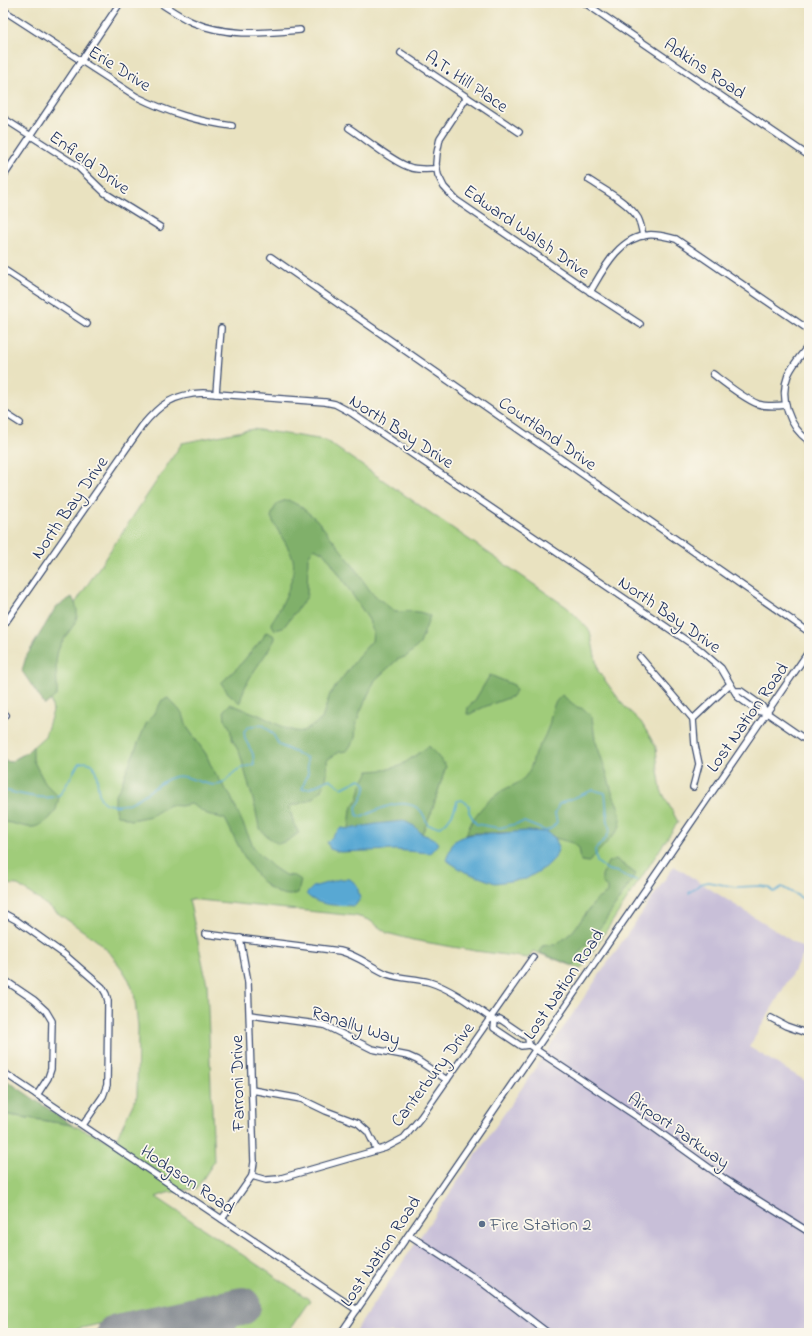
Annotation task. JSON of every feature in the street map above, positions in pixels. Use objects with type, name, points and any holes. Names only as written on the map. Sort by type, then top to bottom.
[{"type":"street","points":[[3,178],[120,3]]},
{"type":"street","points":[[160,3],[192,22],[229,33],[249,34],[300,30]]},
{"type":"street","name":"Adkins Road","points":[[585,3],[809,156]]},
{"type":"street","name":"Erie Drive","points":[[3,10],[82,60],[132,94],[156,106],[195,120],[232,126]]},
{"type":"street","name":"A.T. Hill Place","points":[[401,53],[519,132]]},
{"type":"street","name":"Edward Walsh Drive","points":[[467,97],[440,138],[437,153],[437,169],[444,187],[456,200],[590,292],[640,324]]},
{"type":"street","name":"Enfield Drive","points":[[3,118],[76,166],[105,193],[160,227]]},
{"type":"street","points":[[349,128],[398,162],[412,168],[437,169]]},
{"type":"street","points":[[589,180],[628,206],[638,218],[642,227],[643,236]]},
{"type":"street","points":[[590,292],[619,249],[634,239],[647,235],[659,235],[676,239],[809,330]]},
{"type":"street","name":"Courtland Drive","points":[[270,257],[809,632]]},
{"type":"street","points":[[3,269],[87,324]]},
{"type":"street","points":[[216,394],[221,328]]},
{"type":"street","points":[[809,344],[789,374],[784,388],[786,405],[794,427],[809,441]]},
{"type":"street","points":[[712,374],[739,393],[757,403],[770,406],[786,405]]},
{"type":"street","name":"North Bay Drive","points":[[3,626],[154,411],[167,402],[189,394],[216,394],[325,402],[343,408],[699,649],[721,668],[735,691],[741,691],[761,705],[767,713],[809,742]]},
{"type":"street","points":[[3,412],[20,423]]},
{"type":"street","name":"Lost Nation Road","points":[[341,1333],[809,651]]},
{"type":"street","points":[[640,657],[693,719],[695,745],[699,764],[693,787]]},
{"type":"street","points":[[693,719],[730,684]]},
{"type":"street","points":[[3,914],[16,920],[65,955],[102,987],[106,994],[108,1001],[107,1085],[104,1096],[83,1125]]},
{"type":"street","points":[[205,934],[350,953],[377,969],[394,976],[427,981],[440,985],[493,1020],[500,1020],[528,1038],[529,1046],[521,1046],[494,1028],[493,1020]]},
{"type":"street","name":"Farroni Drive","points":[[222,1219],[252,1176],[254,1162],[248,982],[240,938]]},
{"type":"street","name":"Canterbury Drive","points":[[252,1176],[266,1180],[278,1179],[377,1150],[396,1143],[409,1134],[447,1080],[493,1020],[533,957]]},
{"type":"street","points":[[3,979],[34,1000],[46,1011],[52,1021],[51,1069],[48,1078],[37,1095]]},
{"type":"street","name":"Ranally Way","points":[[250,1015],[324,1025],[372,1049],[408,1056],[417,1060],[447,1080]]},
{"type":"street","points":[[771,1018],[786,1026],[809,1034]]},
{"type":"street","name":"Airport Parkway","points":[[529,1046],[654,1128],[726,1180],[809,1232]]},
{"type":"street","name":"Hodgson Road","points":[[3,1072],[357,1310]]},
{"type":"street","points":[[252,1090],[301,1098],[326,1111],[358,1123],[368,1132],[377,1150]]},
{"type":"street","points":[[409,1235],[484,1284],[548,1333]]},
{"type":"shaded area","points":[[674,866],[806,950],[749,1047],[809,1083],[809,1333],[354,1333]]},
{"type":"green space","points":[[253,429],[325,440],[568,608],[590,631],[598,671],[624,706],[641,722],[656,747],[661,790],[678,822],[581,969],[533,951],[528,958],[413,940],[387,933],[369,920],[356,916],[189,899],[207,984],[214,1162],[197,1188],[167,1193],[156,1197],[310,1300],[287,1333],[117,1333],[112,1321],[60,1333],[3,1333],[3,1114],[72,1125],[114,1143],[137,1096],[138,1026],[134,993],[129,980],[110,953],[96,940],[18,885],[3,884],[3,760],[10,762],[26,753],[45,736],[53,711],[49,692],[34,665],[182,443]]},
{"type":"green space","points":[[288,500],[300,506],[317,520],[349,560],[371,592],[395,612],[418,612],[430,616],[420,644],[407,656],[397,660],[375,680],[360,712],[356,726],[355,739],[347,751],[339,752],[327,760],[326,778],[319,792],[307,801],[289,806],[294,824],[299,833],[287,841],[278,844],[265,835],[259,827],[240,754],[232,739],[230,728],[225,719],[224,710],[230,704],[259,715],[287,729],[300,732],[309,728],[322,719],[330,694],[372,641],[373,632],[369,620],[331,562],[324,553],[314,548],[308,557],[307,597],[283,628],[275,630],[271,623],[288,591],[294,563],[290,551],[271,517],[278,503]]},
{"type":"green space","points":[[72,597],[76,606],[76,620],[61,643],[58,651],[56,661],[57,695],[45,705],[22,671],[26,657],[56,607]]},
{"type":"green space","points":[[266,632],[273,635],[275,639],[250,678],[242,694],[240,703],[228,693],[221,683],[239,666],[263,638]]},
{"type":"green space","points":[[490,675],[514,685],[516,691],[511,697],[467,714],[468,707],[475,700]]},
{"type":"green space","points":[[562,695],[577,707],[584,709],[592,717],[595,739],[613,795],[619,808],[621,820],[619,829],[589,862],[581,861],[579,848],[573,843],[555,838],[547,832],[473,833],[466,835],[475,817],[489,801],[504,789],[519,782],[526,776],[535,753],[547,731],[553,707]]},
{"type":"green space","points":[[168,698],[183,714],[187,727],[206,754],[212,768],[231,797],[254,848],[273,867],[285,875],[295,876],[301,880],[298,893],[289,895],[278,893],[268,886],[258,877],[250,866],[225,819],[207,814],[191,804],[181,806],[169,805],[151,816],[131,820],[117,815],[115,810],[115,795],[121,786],[146,724],[162,700]]},
{"type":"green space","points":[[33,746],[33,760],[45,783],[59,797],[56,810],[48,820],[40,825],[32,827],[3,822],[3,760],[10,762],[26,753]]},
{"type":"green space","points":[[429,746],[446,766],[432,811],[422,834],[414,826],[349,829],[351,809],[358,799],[361,786],[369,771],[384,770],[400,766]]},
{"type":"green space","points":[[616,859],[636,874],[603,924],[581,950],[574,966],[540,953],[542,946],[559,943],[573,931],[596,900],[607,893],[607,888],[602,882],[602,875],[608,862]]},
{"type":"green space","points":[[3,1078],[72,1125],[3,1114]]},
{"type":"water","points":[[404,821],[414,826],[422,834],[435,839],[438,844],[430,853],[395,850],[340,852],[330,849],[327,842],[341,828],[349,829]]},
{"type":"water","points":[[526,831],[547,832],[555,838],[559,847],[555,858],[546,867],[526,879],[495,883],[465,872],[446,860],[453,842],[464,837],[473,834]]},
{"type":"water","points":[[340,879],[350,879],[357,885],[360,899],[355,906],[322,903],[306,894],[313,887]]},
{"type":"waterway","points":[[3,790],[31,796],[47,798],[54,797],[61,793],[79,763],[88,763],[93,766],[96,771],[99,794],[102,800],[107,804],[117,805],[134,801],[165,781],[177,776],[219,785],[239,769],[254,764],[253,754],[245,739],[244,731],[250,726],[263,725],[273,734],[279,745],[307,758],[308,773],[302,789],[310,788],[330,779],[342,788],[360,779],[366,784],[363,796],[356,807],[357,815],[362,817],[384,807],[408,804],[415,806],[421,811],[428,825],[441,827],[451,816],[457,801],[462,800],[469,805],[469,812],[476,824],[499,828],[524,822],[546,831],[552,828],[557,822],[555,814],[559,804],[593,790],[605,793],[610,830],[606,838],[595,850],[597,862],[608,870],[618,872],[630,879],[637,880]]},
{"type":"waterway","points":[[689,893],[700,884],[708,882],[736,887],[768,887],[774,892],[782,887],[809,902]]},
{"type":"taxiway","points":[[223,1333],[242,1306]]},
{"type":"runway","points":[[116,1333],[242,1306]]},
{"type":"place","name":"Fire Station 2","points":[[482,1224]]}]
